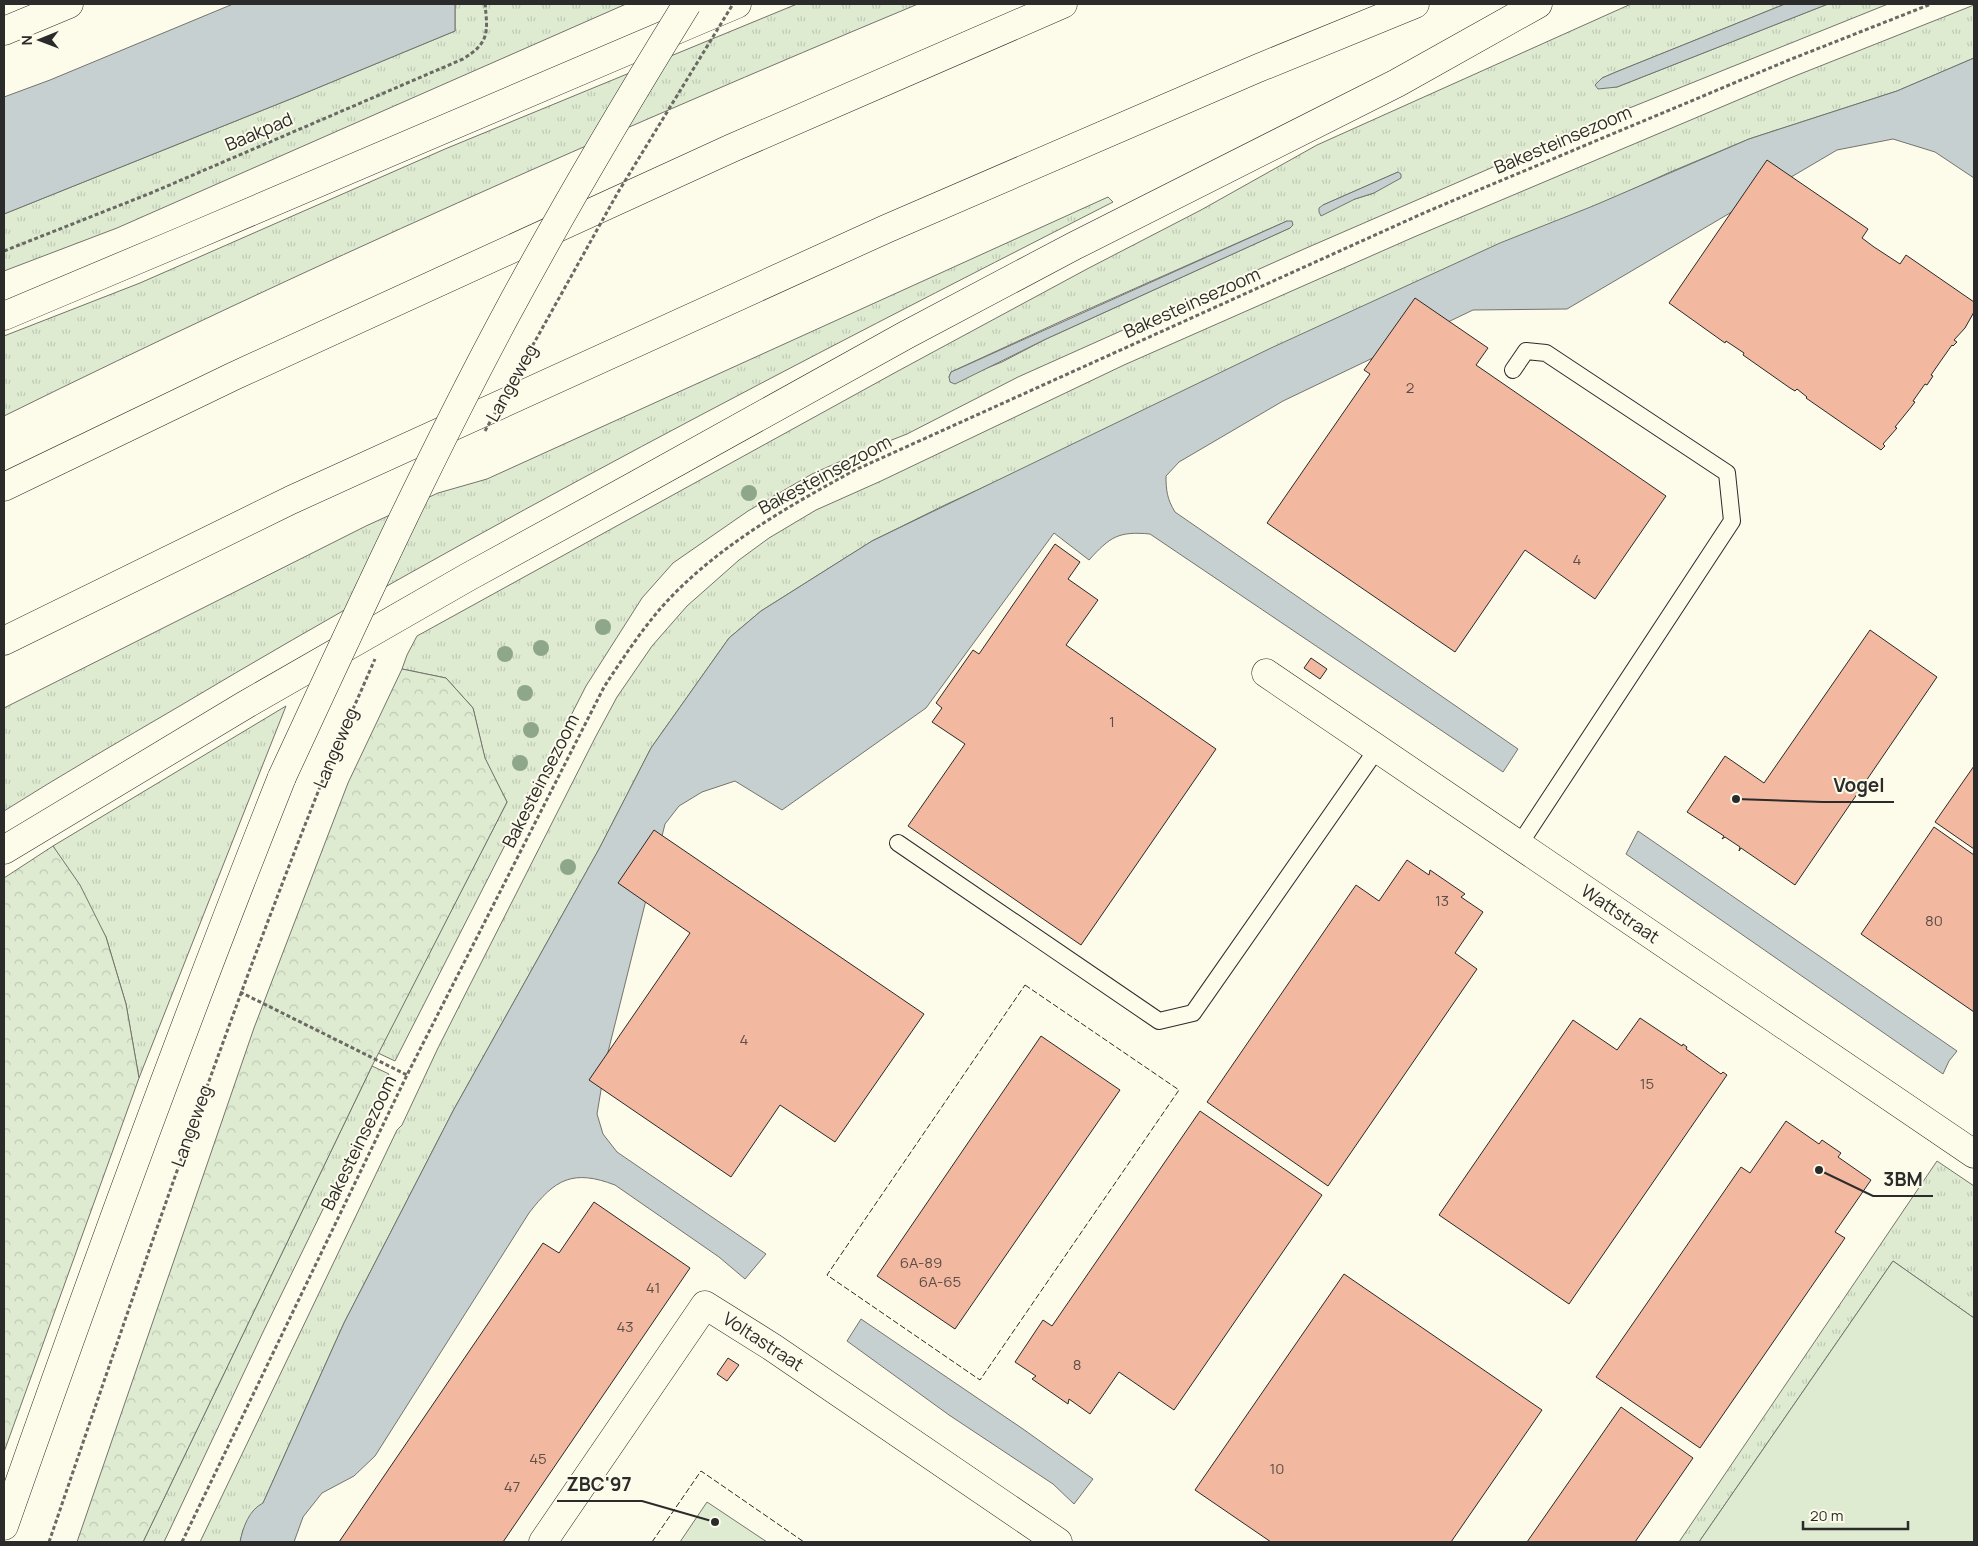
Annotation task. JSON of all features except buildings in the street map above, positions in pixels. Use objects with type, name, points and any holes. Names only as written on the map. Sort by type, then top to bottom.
[{"type":"main road","points":[[4,31],[69,4]]},
{"type":"main road","name":"Langeweg","points":[[4,1526],[67,1347],[212,952],[282,777],[402,519],[506,316],[562,214],[687,4]]},
{"type":"main road","points":[[4,316],[735,4]]},
{"type":"main road","points":[[4,487],[234,376],[714,156],[1063,4]]},
{"type":"main road","points":[[4,641],[292,500],[877,233],[1247,73],[1416,4]]},
{"type":"main road","points":[[4,850],[245,705],[468,577],[906,335],[1074,246],[1397,83],[1538,4]]},
{"type":"main road","name":"Wattstraat","points":[[1266,673],[1974,1154]]},
{"type":"main road","name":"Voltastraat","points":[[544,1542],[705,1305],[772,1347],[1058,1542]]},
{"type":"lane","points":[[1514,370],[1526,351],[1546,353],[1727,474],[1732,521],[1519,845]]},
{"type":"lane","points":[[898,843],[1159,1021],[1193,1013],[1377,749]]},
{"type":"path","name":"Baakpad","points":[[4,250],[151,193],[463,60],[477,50],[484,41],[488,25],[485,4]]},
{"type":"path","name":"Langeweg","points":[[484,432],[617,194],[735,4]]},
{"type":"path","name":"Bakesteinsezoom","points":[[182,1542],[303,1287],[604,688],[624,656],[670,598],[727,548],[789,506],[855,470],[1426,212],[1789,60],[1931,4]]},
{"type":"path","name":"Langeweg","points":[[49,1542],[186,1141],[240,992],[286,870],[378,651]]},
{"type":"path","points":[[240,992],[408,1075]]},
{"type":"green space","points":[[455,4],[626,4],[117,228],[4,271],[4,214],[455,31]]},
{"type":"green space","points":[[797,4],[918,4],[687,102],[458,203],[230,307],[4,416],[4,336],[140,283],[445,149]]},
{"type":"green space","points":[[1631,4],[1785,4],[1616,72],[1602,78],[1595,85],[1617,87],[1828,4],[1888,4],[1627,109],[1304,249],[1018,377],[907,434],[812,474],[748,511],[673,563],[642,598],[586,686],[395,1061],[378,1053],[507,802],[485,759],[473,708],[446,678],[402,669],[417,636],[898,371],[1201,210],[1317,145]],"holes":[[[1398,172],[1374,193],[1323,205]],[[1287,221],[1293,225],[1290,228],[1046,339],[1002,362],[977,372],[949,377],[951,372]]]},
{"type":"green space","points":[[1974,5],[1974,58],[1897,91],[1749,139],[1668,173],[947,504],[872,541],[761,611],[729,638],[651,748],[599,849],[453,1111],[344,1323],[263,1503],[243,1530],[240,1542],[200,1542],[397,1130],[402,1125],[438,1048],[617,697],[652,646],[687,606],[739,560],[769,538],[816,510],[1124,365],[1414,237],[1790,78]]},
{"type":"green space","points":[[1108,197],[1113,202],[876,323],[641,447],[408,574],[91,758],[4,811],[4,708],[366,526],[438,493],[487,479]]},
{"type":"green space","points":[[402,669],[446,678],[473,708],[485,758],[507,802],[372,1066],[143,1542],[77,1542],[254,1028],[348,783]]},
{"type":"green space","points":[[286,706],[139,1078],[126,1004],[106,937],[53,846]]},
{"type":"green space","points":[[53,846],[80,885],[106,937],[126,1004],[139,1078],[4,1452],[4,878]]},
{"type":"green space","points":[[372,1066],[389,1074],[264,1330],[164,1542],[143,1542]]},
{"type":"green space","points":[[1937,1161],[1974,1186],[1974,1318],[1893,1261],[1699,1542],[1679,1542]]},
{"type":"green space","points":[[1893,1261],[1974,1318],[1974,1542],[1699,1542]]},
{"type":"green space","points":[[707,1502],[767,1542],[680,1542]]},
{"type":"shaded area","points":[[233,4],[455,4],[455,31],[4,214],[4,97],[50,80]]},
{"type":"shaded area","points":[[1785,4],[1828,4],[1617,87],[1598,89],[1595,85],[1602,78],[1616,72]]},
{"type":"shaded area","points":[[1974,58],[1974,178],[1935,152],[1893,139],[1837,150],[1567,309],[1473,310],[1283,401],[1179,462],[1166,476],[1170,503],[1175,512],[1518,749],[1503,772],[1150,534],[1139,533],[1115,537],[1089,560],[1054,533],[926,708],[782,810],[735,781],[702,792],[679,806],[665,824],[606,1060],[597,1114],[603,1134],[617,1152],[766,1254],[745,1279],[719,1257],[615,1185],[588,1178],[566,1180],[548,1192],[529,1213],[375,1456],[354,1476],[322,1493],[303,1517],[294,1542],[240,1542],[250,1514],[263,1503],[344,1323],[453,1111],[599,849],[651,748],[729,638],[761,611],[872,541],[1271,348],[1500,243],[1593,206],[1749,139],[1897,91]]},
{"type":"shaded area","points":[[1398,172],[1401,174],[1401,178],[1374,193],[1355,199],[1321,216],[1319,208],[1323,205]]},
{"type":"shaded area","points":[[1287,221],[1292,221],[1293,225],[1290,228],[1046,339],[955,384],[950,382],[951,372]]},
{"type":"shaded area","points":[[1638,831],[1957,1051],[1949,1061],[1943,1074],[1626,854]]},
{"type":"shaded area","points":[[861,1319],[1093,1479],[1074,1504],[1053,1484],[949,1415],[847,1341]]},
{"type":"fence","points":[[1025,985],[1179,1090],[980,1380],[827,1275],[1025,985]]},
{"type":"fence","points":[[652,1542],[701,1471],[804,1542]]},
{"type":"place","name":"Vogel","points":[[1736,799]]},
{"type":"place","name":"3BM","points":[[1819,1170]]},
{"type":"place","name":"ZBC'97","points":[[715,1522]]}]
